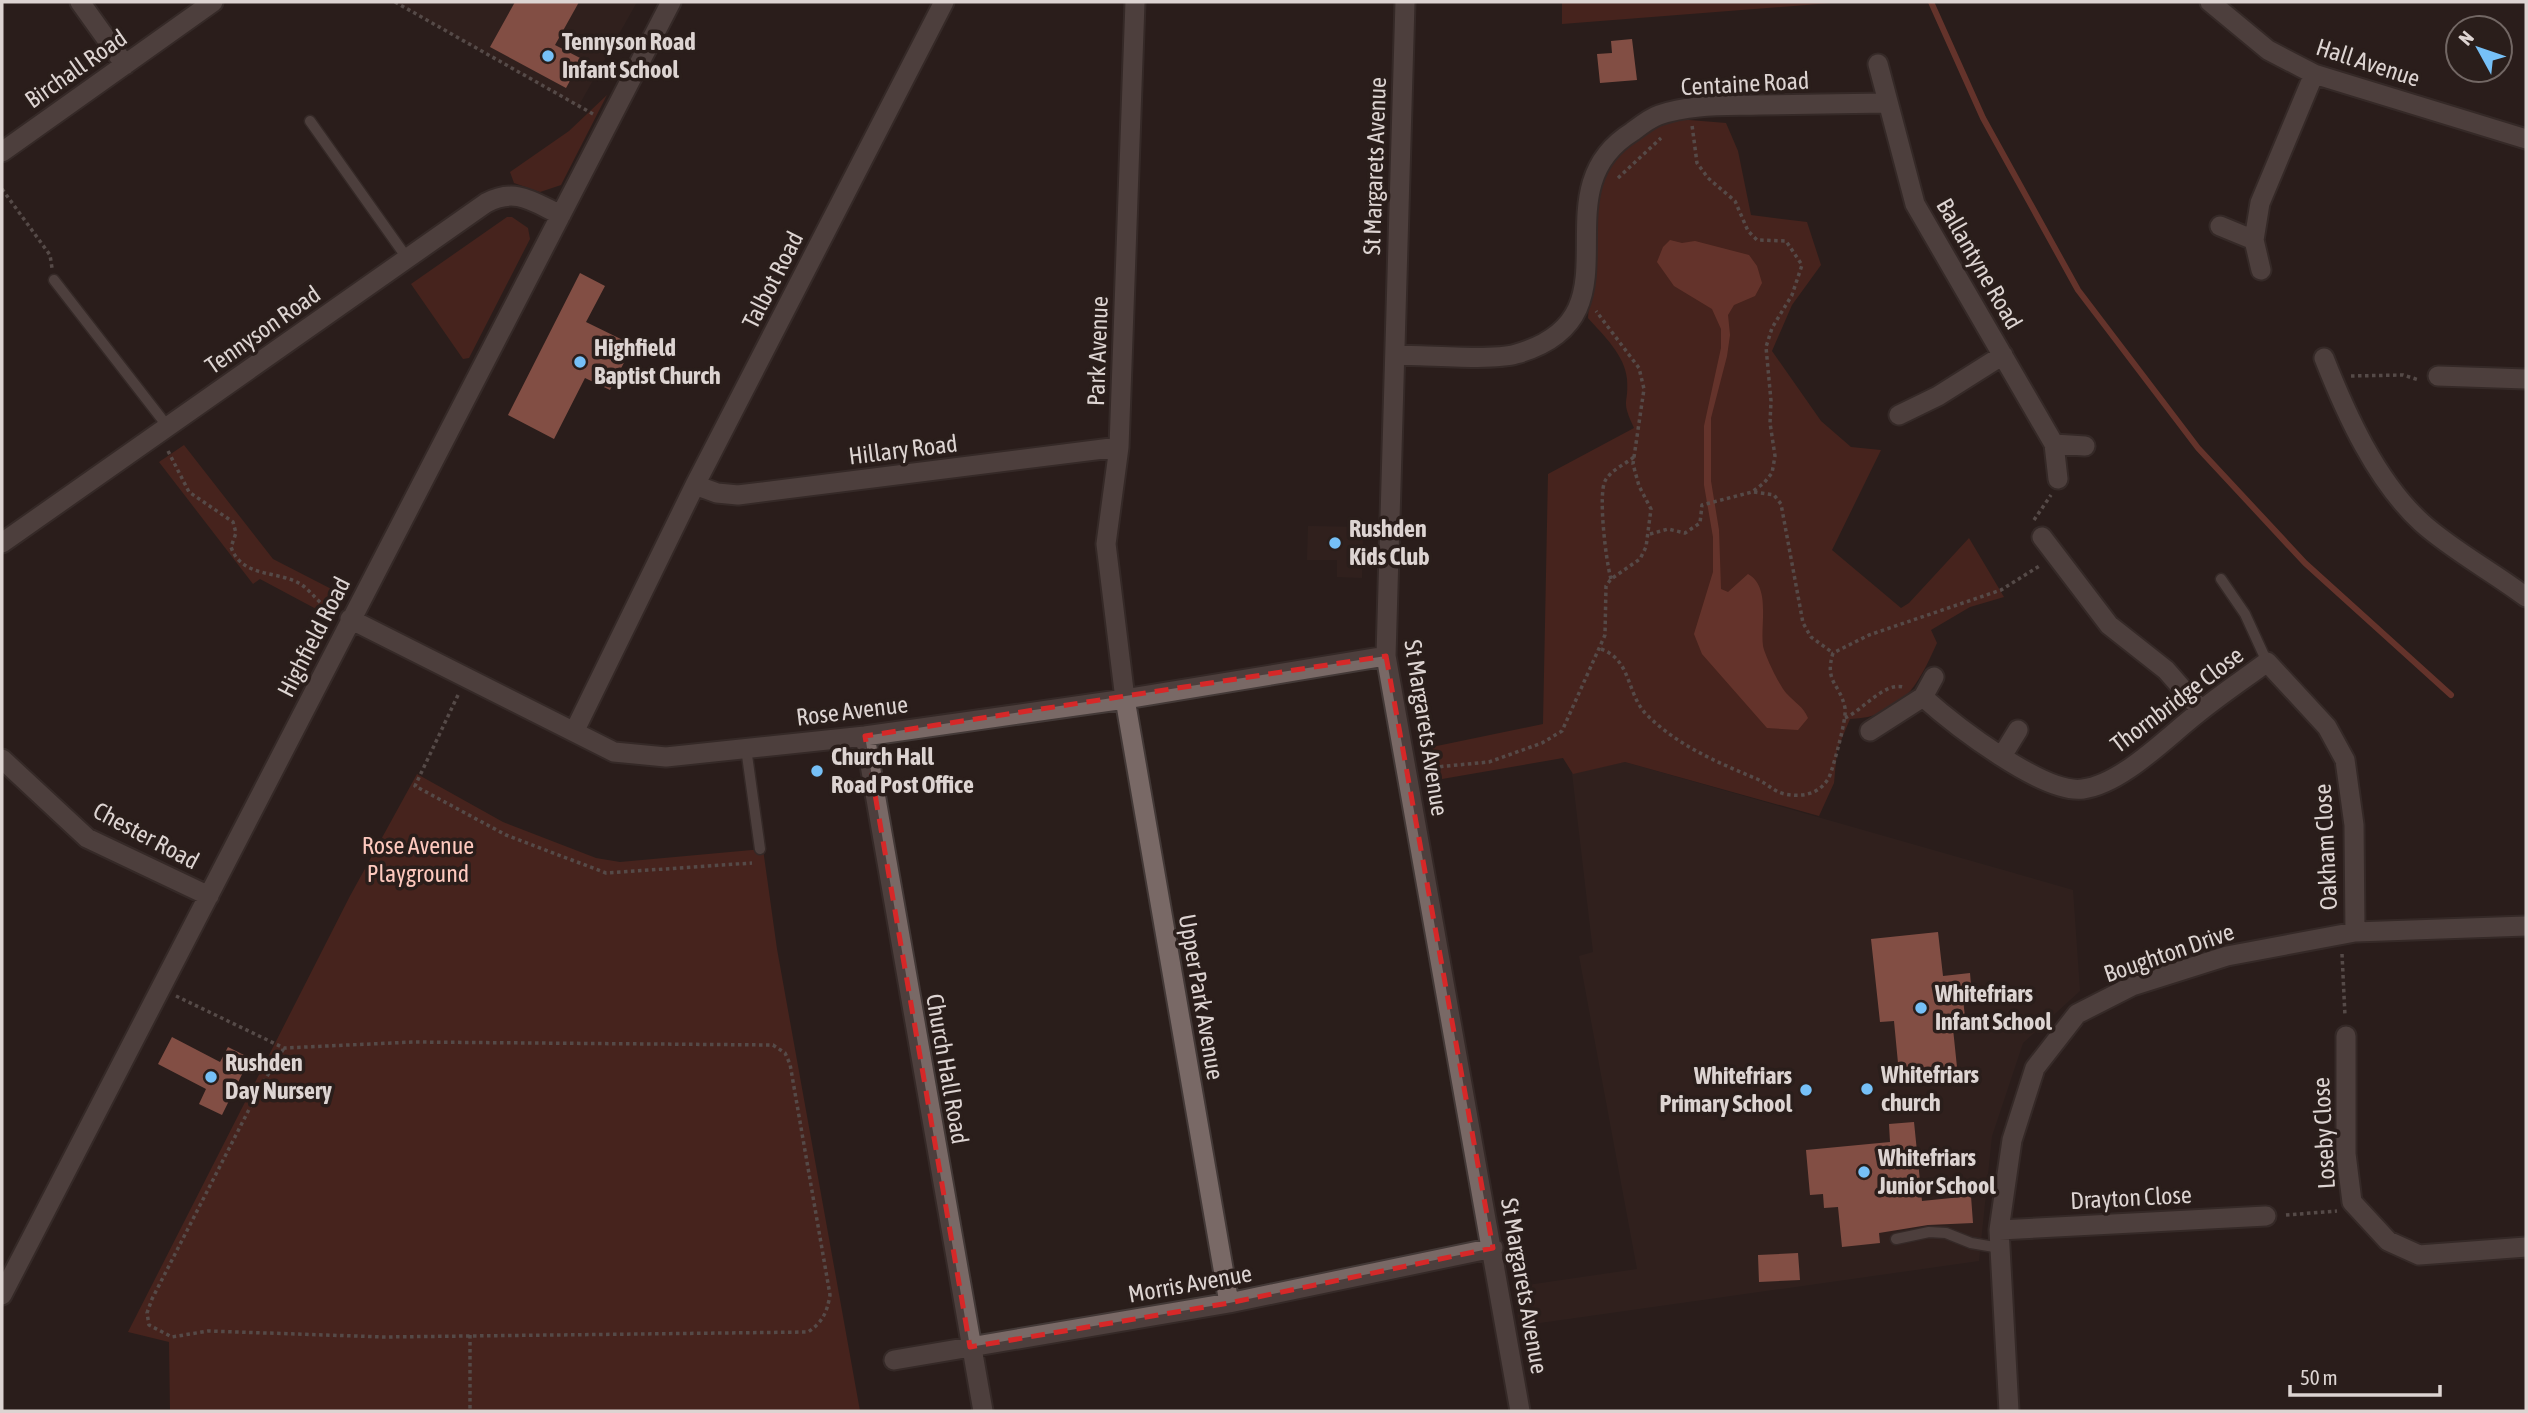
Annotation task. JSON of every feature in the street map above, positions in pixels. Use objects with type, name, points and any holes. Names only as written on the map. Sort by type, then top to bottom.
[{"type":"street","points":[[80,2],[125,65]]},
{"type":"street","name":"Birchall Road","points":[[2,152],[213,2]]},
{"type":"street","name":"Highfield Road","points":[[2,1295],[671,2]]},
{"type":"street","name":"Talbot Road","points":[[573,732],[695,485],[944,2]]},
{"type":"street","name":"Park Avenue","points":[[1125,699],[1106,544],[1119,447],[1135,2]]},
{"type":"street","name":"St Margarets Avenue","points":[[1405,2],[1386,656],[1520,1411]]},
{"type":"street","name":"Hall Avenue","points":[[2210,2],[2268,50],[2314,74],[2526,139]]},
{"type":"street","name":"Ballantyne Road","points":[[1878,64],[1886,103],[1915,204],[2054,444],[2058,479]]},
{"type":"street","points":[[2261,270],[2254,240],[2260,203],[2314,74]]},
{"type":"street","name":"Centaine Road","points":[[1395,355],[1513,355],[1550,342],[1569,325],[1583,303],[1588,276],[1585,220],[1592,180],[1615,142],[1658,115],[1705,106],[1886,103]]},
{"type":"street","name":"Tennyson Road","points":[[2,543],[486,203],[508,194],[523,197],[561,215]]},
{"type":"street","points":[[2220,226],[2254,240]]},
{"type":"street","points":[[1899,415],[1938,396],[2003,355]]},
{"type":"street","points":[[2324,358],[2346,414],[2378,468],[2421,522],[2526,597]]},
{"type":"street","points":[[2438,376],[2526,379]]},
{"type":"street","points":[[2054,444],[2085,446]]},
{"type":"street","name":"Hillary Road","points":[[695,485],[717,493],[738,495],[1119,447]]},
{"type":"street","points":[[2042,537],[2109,625],[2166,670],[2201,710]]},
{"type":"street","name":"Rose Avenue","points":[[350,619],[614,752],[666,757],[864,736],[1125,699],[1386,656]]},
{"type":"street","name":"Thornbridge Close","points":[[1923,698],[1960,729],[2054,786],[2083,789],[2122,774],[2266,662],[2327,727],[2345,760]]},
{"type":"street","points":[[1870,731],[1923,698],[1934,677]]},
{"type":"street","name":"Upper Park Avenue","points":[[1125,699],[1229,1303]]},
{"type":"street","points":[[2002,756],[2018,730]]},
{"type":"street","name":"Church Hall Road","points":[[864,736],[983,1411]]},
{"type":"street","name":"Chester Road","points":[[2,759],[87,838],[209,896]]},
{"type":"street","name":"Oakham Close","points":[[2345,760],[2354,825],[2347,934]]},
{"type":"street","name":"Boughton Drive","points":[[2010,1411],[1999,1239],[2012,1140],[2035,1068],[2077,1014],[2133,986],[2227,956],[2347,934],[2526,926]]},
{"type":"street","name":"Loseby Close","points":[[2346,1036],[2346,1154],[2352,1202],[2388,1241],[2419,1255],[2526,1247]]},
{"type":"street","name":"Drayton Close","points":[[1999,1239],[2266,1216]]},
{"type":"street","name":"Morris Avenue","points":[[894,1360],[1229,1303],[1493,1248]]},
{"type":"lane","points":[[310,121],[407,258]]},
{"type":"lane","points":[[54,280],[162,431]]},
{"type":"lane","points":[[2221,579],[2245,614],[2266,662]]},
{"type":"lane","points":[[746,748],[760,849]]},
{"type":"lane","points":[[1896,1239],[1929,1232],[1946,1233],[1971,1243],[1999,1239]]},
{"type":"path","points":[[395,2],[610,123]]},
{"type":"path","points":[[1650,534],[1668,529],[1685,533],[1700,523],[1702,505],[1752,492],[1764,483],[1772,472],[1775,456],[1766,347],[1772,328],[1792,295],[1802,265],[1786,241],[1757,240],[1748,232],[1735,201],[1708,178],[1698,163],[1691,116],[1705,106]]},
{"type":"path","points":[[1610,188],[1627,166],[1666,134]]},
{"type":"path","points":[[2,189],[50,255],[54,280]]},
{"type":"path","points":[[1406,769],[1489,762],[1542,743],[1562,731],[1601,649],[1605,635],[1606,586],[1611,579],[1640,559],[1650,534],[1651,509],[1639,486],[1633,464],[1644,389],[1639,368],[1599,313],[1583,303]]},
{"type":"path","points":[[2332,377],[2403,375],[2432,384],[2438,376]]},
{"type":"path","points":[[162,431],[189,492],[233,522],[236,533],[231,547],[233,553],[260,573],[299,583],[326,608],[350,619]]},
{"type":"path","points":[[1611,579],[1607,565],[1601,492],[1613,471],[1635,456]]},
{"type":"path","points":[[2042,537],[2034,528],[2034,520],[2058,479]]},
{"type":"path","points":[[1752,492],[1774,495],[1781,504],[1802,623],[1811,637],[1833,653]]},
{"type":"path","points":[[1601,649],[1619,659],[1641,708],[1658,725],[1730,770],[1760,780],[1772,790],[1803,795],[1822,788],[1832,769],[1846,709],[1830,680],[1829,666],[1833,653],[1869,635],[2001,590],[2056,555]]},
{"type":"path","points":[[466,678],[415,786],[506,835],[606,873],[755,862],[760,849]]},
{"type":"path","points":[[2346,1036],[2347,934]]},
{"type":"path","points":[[161,988],[284,1048],[414,1042],[773,1045],[785,1053],[790,1064],[830,1295],[827,1311],[820,1324],[808,1332],[384,1337],[208,1331],[172,1337],[149,1325],[147,1313],[152,1299],[260,1088],[284,1048]]},
{"type":"path","points":[[2266,1216],[2359,1209]]},
{"type":"path","points":[[470,1335],[470,1411]]},
{"type":"highlighted area","points":[[1386,656],[1493,1248],[1229,1303],[970,1347],[865,736]]},
{"type":"shaded area","name":"Tennyson Road Infant School","points":[[637,2],[578,107],[399,4]]},
{"type":"shaded area","points":[[1670,240],[1682,243],[1695,241],[1749,255],[1757,266],[1762,283],[1755,296],[1734,305],[1728,315],[1730,335],[1727,356],[1711,418],[1711,481],[1719,530],[1721,589],[1728,592],[1748,574],[1760,588],[1764,651],[1784,690],[1808,718],[1798,730],[1767,728],[1702,654],[1694,634],[1713,572],[1713,537],[1704,485],[1704,426],[1721,348],[1721,329],[1712,309],[1674,286],[1657,262],[1663,247]]},
{"type":"shaded area","name":"Rushden Kids Club","points":[[1308,526],[1363,527],[1362,578],[1337,577],[1337,560],[1307,560]]},
{"type":"shaded area","name":"Whitefriars Primary School","points":[[1625,762],[2073,890],[2080,991],[2023,1043],[1992,1136],[1979,1261],[1519,1326],[1514,1287],[1637,1269],[1579,956],[1593,952],[1572,773]]},
{"type":"green space","points":[[1562,2],[1844,2],[1562,24]]},
{"type":"green space","points":[[607,95],[561,185],[540,192],[514,183],[510,172],[569,131]]},
{"type":"green space","points":[[1677,119],[1726,123],[1738,151],[1751,215],[1807,222],[1821,265],[1792,305],[1772,351],[1821,421],[1851,447],[1881,450],[1832,550],[1901,608],[1909,603],[1969,538],[2004,597],[1970,607],[1931,630],[1937,643],[1923,672],[1906,696],[1883,712],[1850,719],[1837,750],[1834,783],[1819,816],[1625,762],[1573,774],[1563,758],[1442,779],[1432,747],[1543,724],[1548,474],[1634,428],[1626,406],[1627,379],[1622,362],[1588,318],[1598,183],[1617,155],[1653,127]]},
{"type":"green space","points":[[507,217],[512,217],[528,228],[530,239],[469,358],[463,359],[411,284]]},
{"type":"green space","points":[[184,445],[273,559],[345,596],[333,618],[260,579],[253,584],[159,462]]},
{"type":"green space","name":"Rose Avenue Playground","points":[[417,774],[503,822],[596,858],[620,862],[763,849],[777,949],[860,1411],[170,1411],[169,1342],[128,1332],[350,896]]},
{"type":"building","points":[[515,2],[579,2],[555,45],[582,59],[566,88],[490,47]]},
{"type":"building","points":[[1632,39],[1637,80],[1600,83],[1597,54],[1612,53],[1611,41]]},
{"type":"building","name":"Highfield Baptist Church","points":[[580,273],[605,286],[586,322],[633,345],[610,390],[585,378],[554,439],[508,415]]},
{"type":"building","name":"Whitefriars Infant School","points":[[1938,932],[1943,976],[1970,973],[1972,998],[1963,999],[1965,1017],[1952,1019],[1958,1077],[1906,1082],[1904,1063],[1898,1063],[1894,1021],[1880,1022],[1871,939]]},
{"type":"building","name":"Rushden Day Nursery","points":[[172,1037],[220,1062],[228,1047],[250,1058],[222,1115],[199,1104],[206,1089],[158,1064]]},
{"type":"building","name":"Whitefriars Junior School","points":[[1914,1122],[1922,1201],[1971,1196],[1973,1223],[1928,1225],[1879,1233],[1880,1243],[1842,1247],[1838,1207],[1824,1208],[1823,1194],[1810,1195],[1806,1150],[1890,1142],[1889,1124]]},
{"type":"building","points":[[1798,1253],[1800,1280],[1759,1282],[1758,1255]]},
{"type":"waterway","points":[[1931,2],[1983,118],[2078,290],[2198,448],[2305,563],[2451,695]]},
{"type":"place","name":"Tennyson Road Infant School","points":[[548,56]]},
{"type":"place","name":"Highfield Baptist Church","points":[[580,362]]},
{"type":"place","name":"Rushden Kids Club","points":[[1335,543]]},
{"type":"place","name":"Church Hall Road Post Office","points":[[817,771]]},
{"type":"place","name":"Whitefriars Infant School","points":[[1921,1008]]},
{"type":"place","name":"Rushden Day Nursery","points":[[211,1077]]},
{"type":"place","name":"Whitefriars church","points":[[1867,1089]]},
{"type":"place","name":"Whitefriars Primary School","points":[[1806,1090]]},
{"type":"place","name":"Whitefriars Junior School","points":[[1864,1172]]}]
